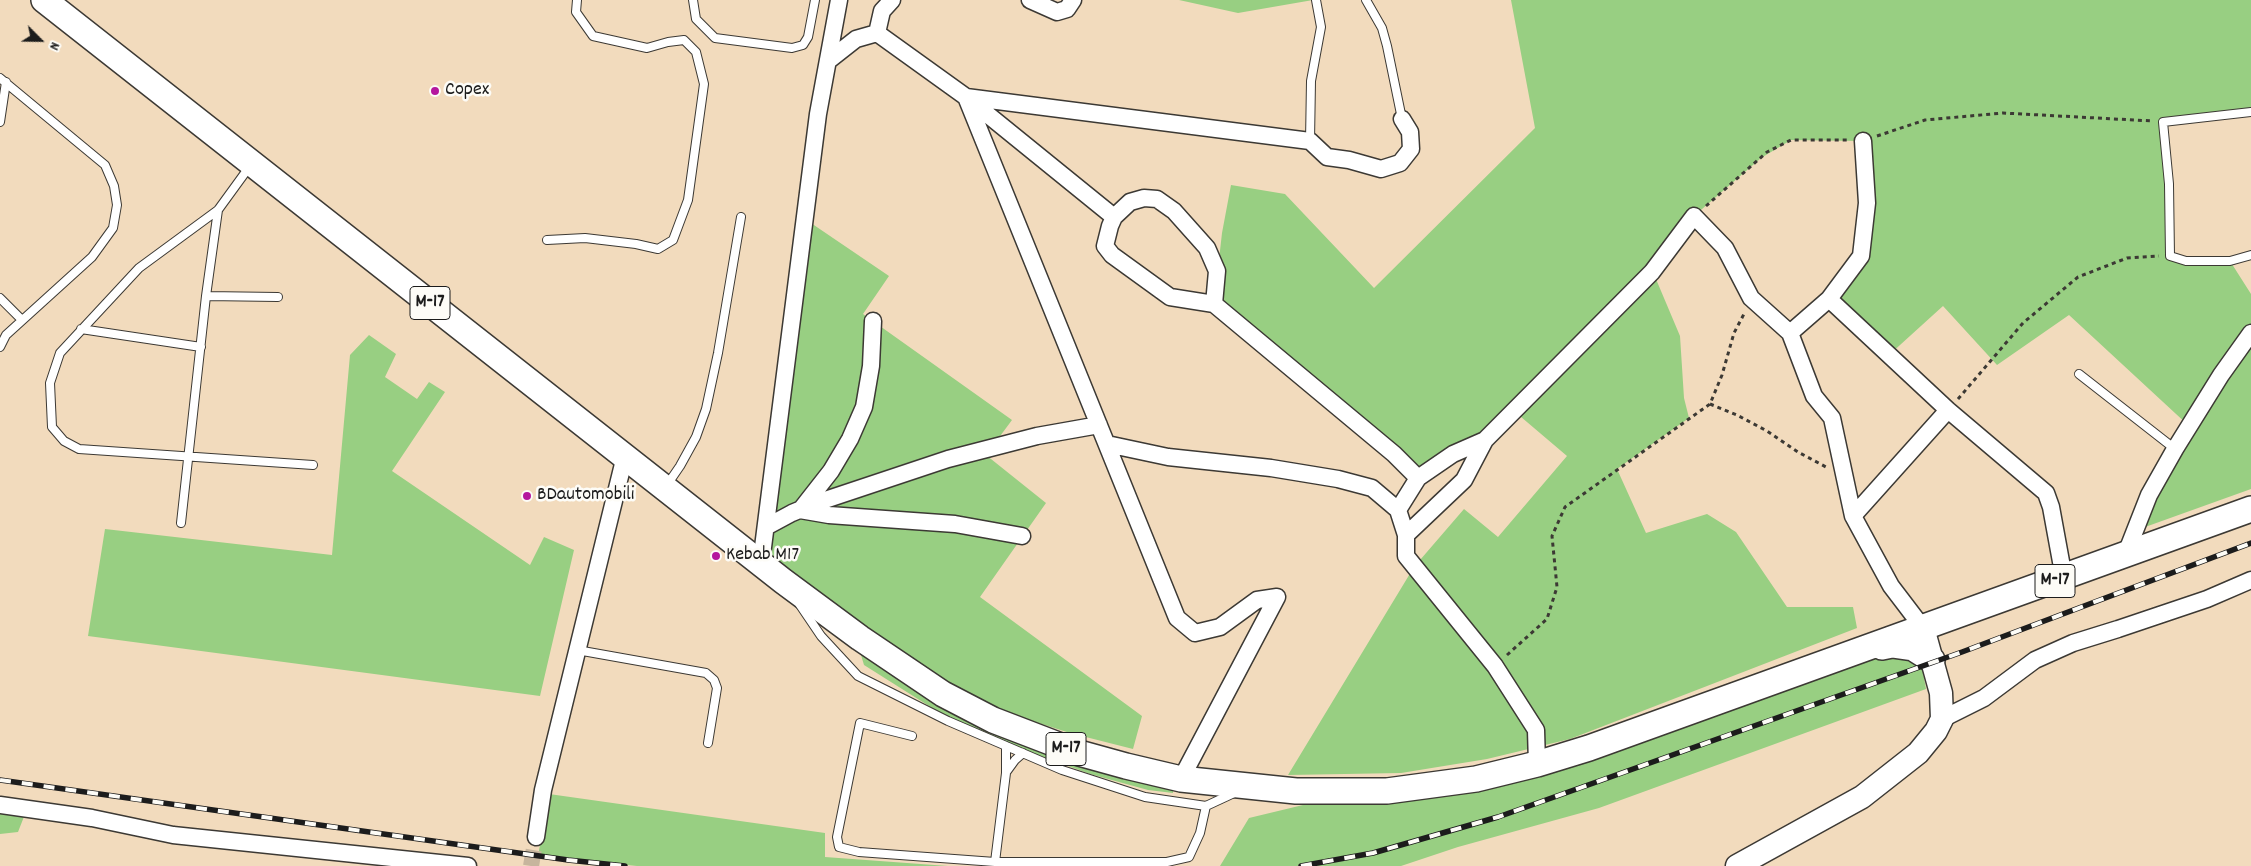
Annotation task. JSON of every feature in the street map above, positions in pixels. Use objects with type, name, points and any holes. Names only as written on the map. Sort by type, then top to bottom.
[{"type":"main road","name":"M-17","points":[[44,0],[666,487],[783,581],[895,663],[943,694],[993,720],[1078,753],[1181,779],[1296,791],[1387,791],[1476,779],[1537,764],[1598,744],[2251,510]]},
{"type":"main road","points":[[1843,656],[1892,644],[1913,648],[1932,660]]},
{"type":"street","points":[[761,563],[818,114],[839,0]]},
{"type":"street","points":[[877,33],[882,11],[892,0]]},
{"type":"street","points":[[1030,0],[1057,12],[1067,9],[1073,0]]},
{"type":"street","points":[[828,61],[856,39],[877,33]]},
{"type":"street","points":[[877,33],[966,97],[1114,216]]},
{"type":"street","points":[[966,97],[1310,140],[1327,157],[1349,160],[1381,169],[1400,163],[1411,149],[1410,132],[1402,119]]},
{"type":"street","points":[[966,97],[1100,425],[1176,618],[1195,633],[1220,627],[1257,600],[1277,597],[1181,779]]},
{"type":"street","points":[[1790,333],[1829,299],[1861,256],[1867,203],[1863,141]]},
{"type":"street","points":[[1214,304],[1217,271],[1207,248],[1174,211],[1157,199],[1144,198],[1130,202],[1114,216],[1105,246],[1112,255],[1170,297],[1214,304],[1394,454],[1418,478]]},
{"type":"street","points":[[1406,535],[1464,480],[1485,440],[1652,272],[1694,216],[1725,248],[1751,298],[1790,333],[1814,396],[1832,418],[1853,516],[1890,586],[1923,628],[1941,693],[1942,719],[1936,731],[1918,753],[1862,797],[1737,866]]},
{"type":"street","points":[[1829,299],[1948,410],[2046,492],[2051,508],[2064,578]]},
{"type":"street","points":[[800,510],[816,493],[831,471],[850,439],[864,407],[871,366],[873,321]]},
{"type":"street","points":[[2125,556],[2149,495],[2221,375],[2251,333]]},
{"type":"street","points":[[1853,516],[1948,410]]},
{"type":"street","points":[[766,527],[800,510],[948,460],[1037,436],[1100,425]]},
{"type":"street","points":[[1398,510],[1418,478],[1453,454],[1485,440]]},
{"type":"street","points":[[1107,444],[1168,457],[1271,468],[1338,479],[1372,488],[1398,510],[1406,535],[1406,556],[1495,666],[1536,730],[1537,764]]},
{"type":"street","points":[[536,837],[543,790],[625,456]]},
{"type":"street","points":[[800,510],[829,515],[955,524],[1022,536]]},
{"type":"street","points":[[1942,719],[1984,698],[2035,660],[2073,643],[2207,599],[2251,580]]},
{"type":"street","points":[[0,805],[92,818],[183,836],[468,866]]},
{"type":"lane","points":[[547,240],[584,238],[636,244],[658,249],[673,240],[688,200],[704,84],[696,52],[684,40],[647,48],[593,36],[576,12],[577,0]]},
{"type":"lane","points":[[694,0],[696,19],[715,38],[792,48],[802,46],[808,37],[814,0]]},
{"type":"lane","points":[[1310,140],[1311,81],[1321,27],[1316,0]]},
{"type":"lane","points":[[1366,0],[1382,28],[1402,119]]},
{"type":"lane","points":[[0,122],[3,80]]},
{"type":"lane","points":[[0,347],[6,335],[92,257],[113,228],[117,205],[114,186],[105,165],[3,80]]},
{"type":"lane","points":[[2251,112],[2163,122],[2169,184],[2170,256],[2186,262],[2230,261],[2251,255]]},
{"type":"lane","points":[[253,163],[218,210],[139,268],[60,353],[50,383],[52,427],[64,441],[80,449],[313,465]]},
{"type":"lane","points":[[181,523],[206,296],[218,210]]},
{"type":"lane","points":[[666,487],[696,437],[706,409],[718,353],[741,217]]},
{"type":"lane","points":[[206,296],[278,297]]},
{"type":"lane","points":[[0,298],[22,320]]},
{"type":"lane","points":[[81,329],[201,347]]},
{"type":"lane","points":[[2079,374],[2175,449]]},
{"type":"lane","points":[[783,581],[821,636],[858,676],[948,721],[1062,770],[1145,797],[1206,806],[1246,787]]},
{"type":"lane","points":[[577,650],[706,673],[714,680],[716,688],[708,743]]},
{"type":"lane","points":[[912,736],[860,723],[837,837],[839,847],[859,852],[995,862],[1167,862],[1189,857],[1200,834],[1206,806]]},
{"type":"lane","points":[[995,862],[1006,772],[1006,746]]},
{"type":"lane","points":[[1006,772],[1014,760],[1023,753]]},
{"type":"path","points":[[1694,216],[1767,152],[1791,140],[1863,141],[1925,120],[2003,113],[2163,122]]},
{"type":"path","points":[[1948,410],[2023,323],[2078,277],[2127,258],[2170,256]]},
{"type":"path","points":[[1495,666],[1547,619],[1557,587],[1552,536],[1565,507],[1710,404],[1722,375],[1734,333],[1751,298]]},
{"type":"path","points":[[1710,404],[1737,415],[1767,431],[1798,452],[1845,476]]},
{"type":"green space","points":[[1179,0],[1313,0],[1238,13]]},
{"type":"green space","points":[[1511,0],[2251,0],[2251,110],[2164,122],[2170,256],[2186,261],[2230,261],[2251,294],[2251,489],[2134,531],[2189,426],[2069,315],[1997,365],[1943,306],[1889,355],[1829,299],[1861,256],[1863,141],[1791,140],[1761,158],[1694,216],[1653,272],[1680,336],[1684,398],[1689,418],[1617,469],[1646,533],[1707,514],[1736,532],[1787,607],[1853,607],[1857,628],[1570,739],[1487,759],[1401,773],[1288,775],[1414,567],[1464,509],[1498,537],[1567,456],[1514,411],[1418,478],[1214,304],[1222,233],[1231,185],[1285,194],[1374,288],[1535,128]]},
{"type":"green space","points":[[805,219],[889,276],[863,314],[1012,420],[986,455],[1046,503],[980,597],[1142,716],[1133,749],[1070,733],[938,691],[761,563]]},
{"type":"green space","points":[[369,335],[396,354],[385,377],[417,399],[429,382],[445,392],[392,471],[530,565],[544,537],[574,550],[540,696],[88,636],[105,529],[332,555],[350,355]]},
{"type":"green space","points":[[1898,651],[1920,655],[1926,689],[1599,808],[1458,847],[1401,866],[1220,866],[1249,818],[1303,805],[1347,804],[1474,790],[1679,726]]},
{"type":"green space","points":[[864,654],[1173,787],[1173,793],[1148,790],[1090,774],[948,718],[864,665],[861,655]]},
{"type":"green space","points":[[549,794],[825,833],[825,857],[948,866],[637,866],[538,856]]},
{"type":"green space","points":[[0,805],[27,809],[18,832],[0,834]]},
{"type":"tunnel","points":[[531,866],[536,837]]},
{"type":"railway","points":[[1301,866],[1373,853],[1498,817],[1962,652],[2251,543]]},
{"type":"railway","points":[[0,780],[568,860],[625,866]]},
{"type":"place","name":"Copex","points":[[435,91]]},
{"type":"place","name":"BDautomobili","points":[[527,496]]},
{"type":"place","name":"Kebab M17","points":[[716,556]]}]
